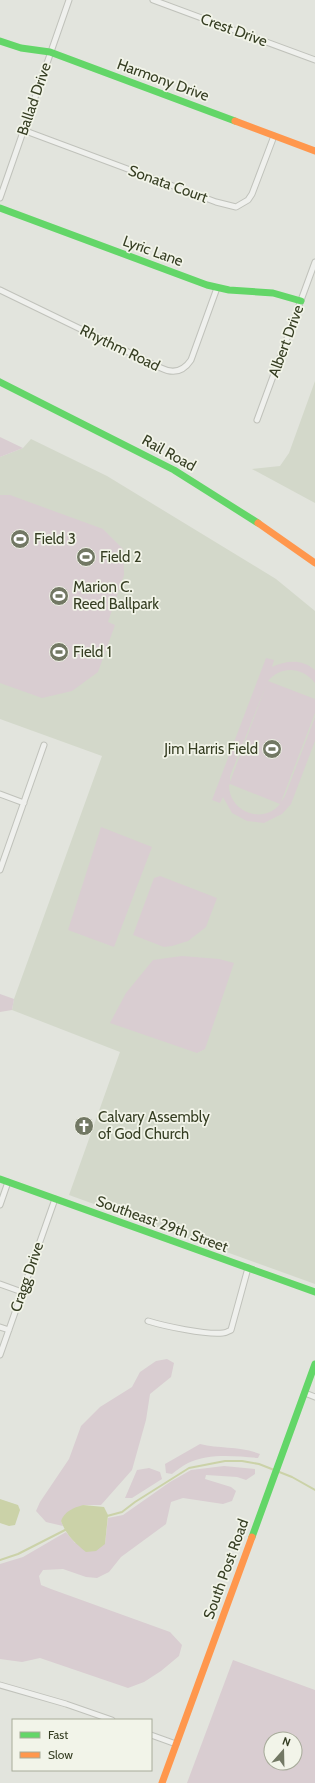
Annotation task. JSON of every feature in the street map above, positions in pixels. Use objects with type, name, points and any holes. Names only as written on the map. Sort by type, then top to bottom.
[{"type":"street","name":"Ballad Drive","points":[[0,198],[69,0]]},
{"type":"street","name":"Crest Drive","points":[[153,0],[315,60]]},
{"type":"street","name":"Harmony Drive","points":[[0,41],[21,48],[50,52],[315,151]]},
{"type":"street","name":"Sonata Court","points":[[23,130],[216,202],[236,207],[248,200],[252,194],[274,136]]},
{"type":"street","name":"Lyric Lane","points":[[0,208],[218,288],[273,292],[301,301]]},
{"type":"street","name":"Albert Drive","points":[[257,420],[315,262]]},
{"type":"street","name":"Rhythm Road","points":[[0,290],[161,368],[174,372],[184,368],[191,360],[218,288]]},
{"type":"street","name":"Rail Road","points":[[0,382],[174,470],[273,533],[315,563]]},
{"type":"street","points":[[0,870],[44,745]]},
{"type":"street","points":[[0,794],[24,804]]},
{"type":"street","name":"Southeast 29th Street","points":[[0,1179],[315,1292]]},
{"type":"street","points":[[0,1205],[8,1182]]},
{"type":"street","name":"Cragg Drive","points":[[0,1355],[54,1199]]},
{"type":"street","points":[[148,1321],[161,1325],[209,1333],[224,1333],[232,1330],[248,1268]]},
{"type":"street","points":[[0,1284],[22,1292]]},
{"type":"street","points":[[0,1327],[9,1330]]},
{"type":"street","name":"South Post Road","points":[[162,1783],[288,1434],[315,1364]]},
{"type":"street","points":[[305,1393],[315,1397]]},
{"type":"street","points":[[0,1685],[66,1704],[109,1719]]},
{"type":"street","points":[[152,1735],[176,1744]]},
{"type":"shaded area","points":[[315,381],[315,503],[252,469],[280,466],[289,453]]},
{"type":"shaded area","points":[[0,437],[23,448],[0,457]]},
{"type":"shaded area","points":[[31,439],[107,476],[276,579],[315,611],[315,1284],[69,1195],[120,1052],[12,1010],[14,999],[102,756],[0,719],[0,457],[23,448]]},
{"type":"shaded area","name":"Marion C. Reed Ballpark","points":[[0,495],[10,495],[103,529],[123,549],[124,575],[108,622],[115,625],[98,672],[72,691],[42,698],[0,683]]},
{"type":"shaded area","name":"Jim Harris Field","points":[[266,658],[274,660],[272,667],[289,662],[300,662],[310,666],[315,670],[315,683],[304,674],[292,670],[279,672],[268,681],[315,699],[315,713],[281,802],[285,796],[315,717],[315,741],[291,804],[282,814],[264,823],[247,821],[232,813],[223,797],[220,803],[212,800]],"holes":[[[267,683],[230,782],[230,776]],[[230,784],[280,804],[265,814],[248,812],[235,802],[230,794]]]},
{"type":"shaded area","points":[[101,827],[152,847],[114,947],[68,930]]},
{"type":"shaded area","points":[[160,876],[217,898],[206,927],[188,941],[164,947],[133,935],[154,878]]},
{"type":"shaded area","points":[[182,956],[219,959],[234,963],[205,1049],[197,1053],[110,1023],[126,993],[153,960]]},
{"type":"shaded area","points":[[0,994],[14,999],[12,1010],[0,1012]]},
{"type":"shaded area","points":[[167,1359],[174,1363],[171,1377],[150,1394],[146,1420],[132,1470],[101,1505],[83,1505],[61,1521],[63,1526],[46,1522],[36,1511],[40,1502],[69,1459],[81,1426],[100,1407],[132,1387],[140,1372],[156,1361]]},
{"type":"shaded area","points":[[200,1444],[252,1451],[260,1454],[258,1458],[213,1456],[188,1463],[172,1474],[166,1473],[165,1464]]},
{"type":"shaded area","points":[[224,1466],[255,1469],[255,1474],[246,1480],[237,1477],[206,1475],[205,1479],[231,1487],[236,1491],[232,1501],[223,1504],[183,1498],[171,1502],[166,1524],[121,1557],[109,1572],[97,1578],[86,1577],[63,1569],[43,1570],[39,1576],[41,1585],[170,1632],[182,1645],[179,1656],[161,1671],[144,1682],[128,1688],[40,1658],[22,1662],[0,1659],[0,1564],[23,1557],[66,1532],[75,1543],[105,1544],[108,1518],[123,1515],[170,1482],[191,1470]]},
{"type":"shaded area","points":[[149,1468],[160,1472],[162,1479],[132,1498],[125,1498],[137,1470]]},
{"type":"shaded area","points":[[0,1499],[18,1505],[20,1510],[15,1525],[9,1526],[0,1523]]},
{"type":"shaded area","points":[[83,1505],[104,1507],[108,1515],[105,1544],[96,1551],[86,1552],[82,1549],[68,1535],[61,1521],[70,1510]]},
{"type":"shaded area","points":[[233,1660],[315,1690],[315,1783],[187,1783]]},
{"type":"waterway","points":[[107,1516],[122,1512],[135,1502],[189,1468],[225,1461],[242,1461],[259,1464],[292,1477],[315,1490]]},
{"type":"waterway","points":[[0,1560],[18,1554],[67,1529]]},
{"type":"traffic: fast","points":[[0,41],[21,48],[50,52],[235,121]]},
{"type":"traffic: fast","points":[[0,208],[207,285],[229,290],[273,293],[301,301]]},
{"type":"traffic: fast","points":[[0,382],[174,470],[258,523]]},
{"type":"traffic: fast","points":[[0,1179],[315,1292]]},
{"type":"traffic: fast","points":[[252,1537],[315,1364]]},
{"type":"traffic: slow","points":[[235,121],[315,151]]},
{"type":"traffic: slow","points":[[258,523],[315,563]]},
{"type":"traffic: slow","points":[[162,1783],[252,1537]]},
{"type":"place","name":"Field 3","points":[[20,539]]},
{"type":"place","name":"Field 2","points":[[86,557]]},
{"type":"place","name":"Marion C. Reed Ballpark","points":[[59,596]]},
{"type":"place","name":"Field 1","points":[[59,652]]},
{"type":"place","name":"Jim Harris Field","points":[[272,749]]},
{"type":"place","name":"Calvary Assembly of God Church","points":[[84,1126]]}]
